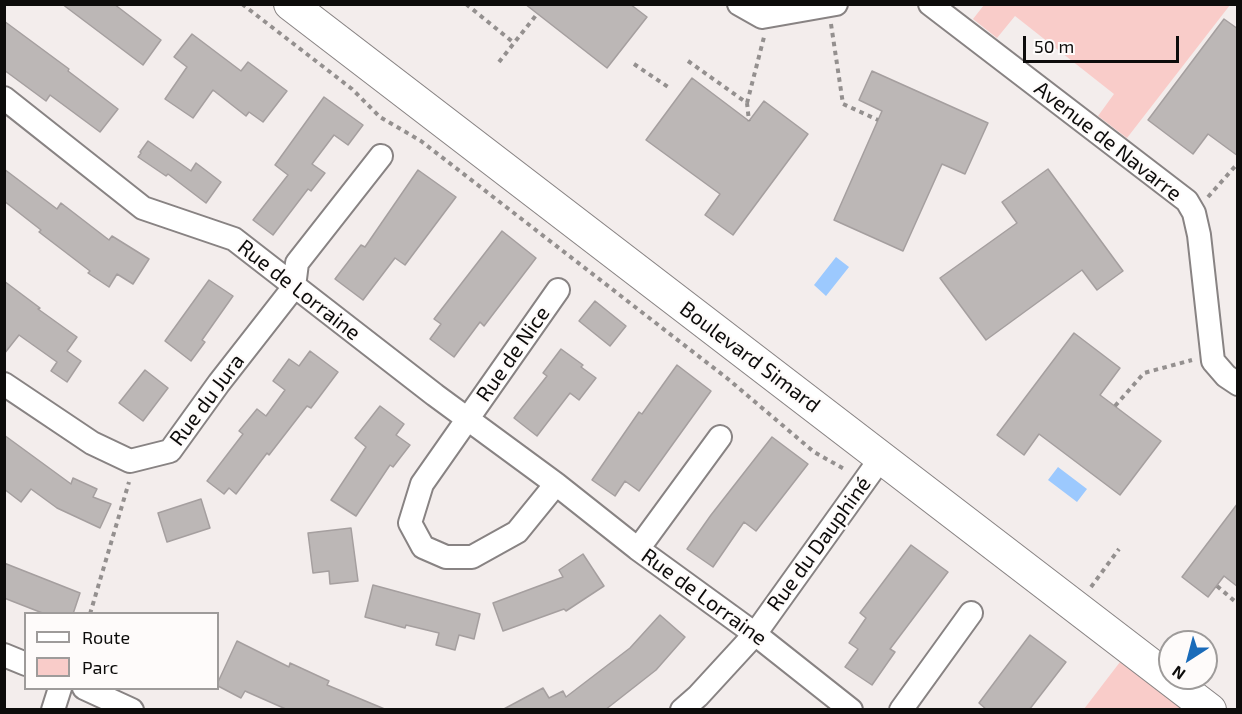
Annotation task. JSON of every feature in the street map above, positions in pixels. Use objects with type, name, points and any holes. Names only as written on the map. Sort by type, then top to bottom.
[{"type":"main road","name":"Boulevard Simard","points":[[290,4],[1210,710]]},
{"type":"street","points":[[739,4],[762,17],[832,5]]},
{"type":"street","name":"Avenue de Navarre","points":[[930,4],[1187,201],[1194,213],[1200,246],[1213,361],[1226,376],[1238,384]]},
{"type":"street","name":"Rue de Lorraine","points":[[4,98],[143,208],[234,239],[435,396],[754,633],[851,710]]},
{"type":"street","points":[[294,287],[297,263],[381,156]]},
{"type":"street","name":"Rue du Jura","points":[[135,459],[170,451],[219,383],[294,287]]},
{"type":"street","name":"Rue de Nice","points":[[467,418],[558,290]]},
{"type":"street","points":[[4,384],[92,443],[130,461],[135,459]]},
{"type":"street","points":[[467,418],[422,484],[410,523],[423,548],[446,558],[472,557],[517,532],[556,484]]},
{"type":"street","points":[[638,549],[720,438]]},
{"type":"street","name":"Rue du Dauphiné","points":[[682,710],[698,696],[754,633],[881,458]]},
{"type":"street","points":[[901,710],[971,614]]},
{"type":"street","points":[[4,655],[24,663]]},
{"type":"street","points":[[53,710],[59,690]]},
{"type":"street","points":[[88,690],[132,710]]},
{"type":"path","points":[[242,4],[352,89],[380,117],[421,141],[729,379],[814,452],[840,466]]},
{"type":"path","points":[[466,4],[514,43]]},
{"type":"path","points":[[832,5],[843,104],[878,120]]},
{"type":"path","points":[[499,62],[537,14]]},
{"type":"path","points":[[749,121],[747,103],[770,15]]},
{"type":"path","points":[[688,61],[747,103]]},
{"type":"path","points":[[634,63],[668,87]]},
{"type":"path","points":[[1194,213],[1238,163]]},
{"type":"path","points":[[1115,406],[1144,373],[1213,354]]},
{"type":"path","points":[[91,612],[135,459]]},
{"type":"path","points":[[1077,607],[1119,549]]},
{"type":"path","points":[[1217,586],[1238,604]]},
{"type":"green space","points":[[984,5],[1230,5],[1127,138],[1098,116],[1114,94],[1015,16],[997,38],[973,19]]},
{"type":"green space","points":[[1120,662],[1182,709],[1084,709]]},
{"type":"water","points":[[836,257],[849,267],[826,296],[814,285]]},
{"type":"water","points":[[1058,467],[1087,489],[1077,502],[1048,480]]},
{"type":"building","points":[[62,4],[114,4],[161,40],[143,65]]},
{"type":"building","points":[[525,4],[630,4],[647,17],[607,68]]},
{"type":"building","points":[[1224,19],[1238,29],[1238,156],[1208,134],[1193,154],[1148,120]]},
{"type":"building","points":[[4,21],[118,109],[100,132],[50,95],[46,101],[4,70]]},
{"type":"building","points":[[192,34],[241,71],[248,62],[287,91],[263,122],[249,112],[246,116],[213,90],[193,118],[165,99],[187,67],[174,57]]},
{"type":"building","points":[[872,71],[988,123],[965,174],[942,164],[903,251],[834,220],[882,111],[859,100]]},
{"type":"building","points":[[692,78],[749,121],[764,101],[808,134],[733,235],[705,215],[720,194],[646,140]]},
{"type":"building","points":[[324,97],[363,125],[348,145],[334,135],[312,164],[325,173],[311,191],[308,189],[273,235],[253,220],[288,175],[275,165]]},
{"type":"building","points":[[148,141],[191,171],[196,163],[221,182],[206,203],[168,174],[166,176],[138,157]]},
{"type":"building","points":[[4,169],[57,209],[61,203],[109,240],[112,236],[149,259],[133,284],[117,274],[109,287],[88,273],[90,271],[39,232],[41,230],[4,201]]},
{"type":"building","points":[[1048,169],[1123,271],[1097,290],[1082,270],[986,340],[940,278],[1017,223],[1002,202]]},
{"type":"building","points":[[418,170],[456,197],[405,265],[395,258],[363,300],[335,279],[361,245],[365,247]]},
{"type":"building","points":[[502,231],[536,258],[484,326],[480,322],[454,357],[430,339],[441,324],[434,319]]},
{"type":"building","points":[[209,280],[233,296],[202,340],[205,342],[191,361],[165,341]]},
{"type":"building","points":[[4,281],[77,337],[67,351],[81,361],[67,382],[51,371],[57,362],[19,335],[4,354]]},
{"type":"building","points":[[595,301],[626,326],[610,346],[579,321]]},
{"type":"building","points":[[1074,333],[1120,368],[1100,395],[1161,441],[1120,495],[1039,434],[1024,455],[997,435]]},
{"type":"building","points":[[561,349],[596,378],[579,400],[570,393],[537,436],[514,418],[547,376],[543,373]]},
{"type":"building","points":[[310,351],[338,372],[311,408],[307,406],[269,455],[267,453],[236,494],[229,488],[224,494],[207,481],[243,434],[239,431],[257,409],[266,416],[285,390],[273,381],[289,359],[299,366]]},
{"type":"building","points":[[677,365],[711,391],[639,491],[625,481],[615,496],[592,480],[639,412],[642,414]]},
{"type":"building","points":[[145,370],[168,388],[143,421],[119,403]]},
{"type":"building","points":[[380,406],[404,424],[396,435],[410,445],[393,467],[390,465],[356,516],[331,500],[366,447],[355,438]]},
{"type":"building","points":[[4,435],[71,484],[73,478],[97,489],[93,497],[111,504],[100,528],[57,508],[31,489],[21,502],[4,489]]},
{"type":"building","points":[[772,437],[808,464],[756,531],[744,522],[713,567],[687,549]]},
{"type":"building","points":[[201,499],[210,528],[167,542],[158,513]]},
{"type":"building","points":[[1238,503],[1238,587],[1224,576],[1208,597],[1182,577]]},
{"type":"building","points":[[351,528],[358,581],[330,584],[329,571],[313,573],[308,533]]},
{"type":"building","points":[[911,545],[948,572],[890,649],[895,652],[872,685],[845,667],[858,649],[849,643],[866,618],[860,613]]},
{"type":"building","points":[[583,554],[604,586],[566,611],[564,609],[503,631],[493,603],[563,577],[559,570]]},
{"type":"building","points":[[4,563],[80,593],[74,612],[40,612],[4,598]]},
{"type":"building","points":[[373,585],[480,614],[474,639],[459,635],[455,650],[436,645],[439,633],[406,625],[405,628],[365,617]]},
{"type":"building","points":[[660,615],[685,637],[656,670],[605,710],[502,710],[543,688],[549,698],[563,691],[566,697],[630,648]]},
{"type":"building","points":[[1030,635],[1066,662],[1029,710],[987,710],[979,703]]},
{"type":"building","points":[[237,641],[289,667],[290,663],[329,681],[327,685],[387,710],[288,710],[245,691],[241,698],[219,687],[219,680]]}]
